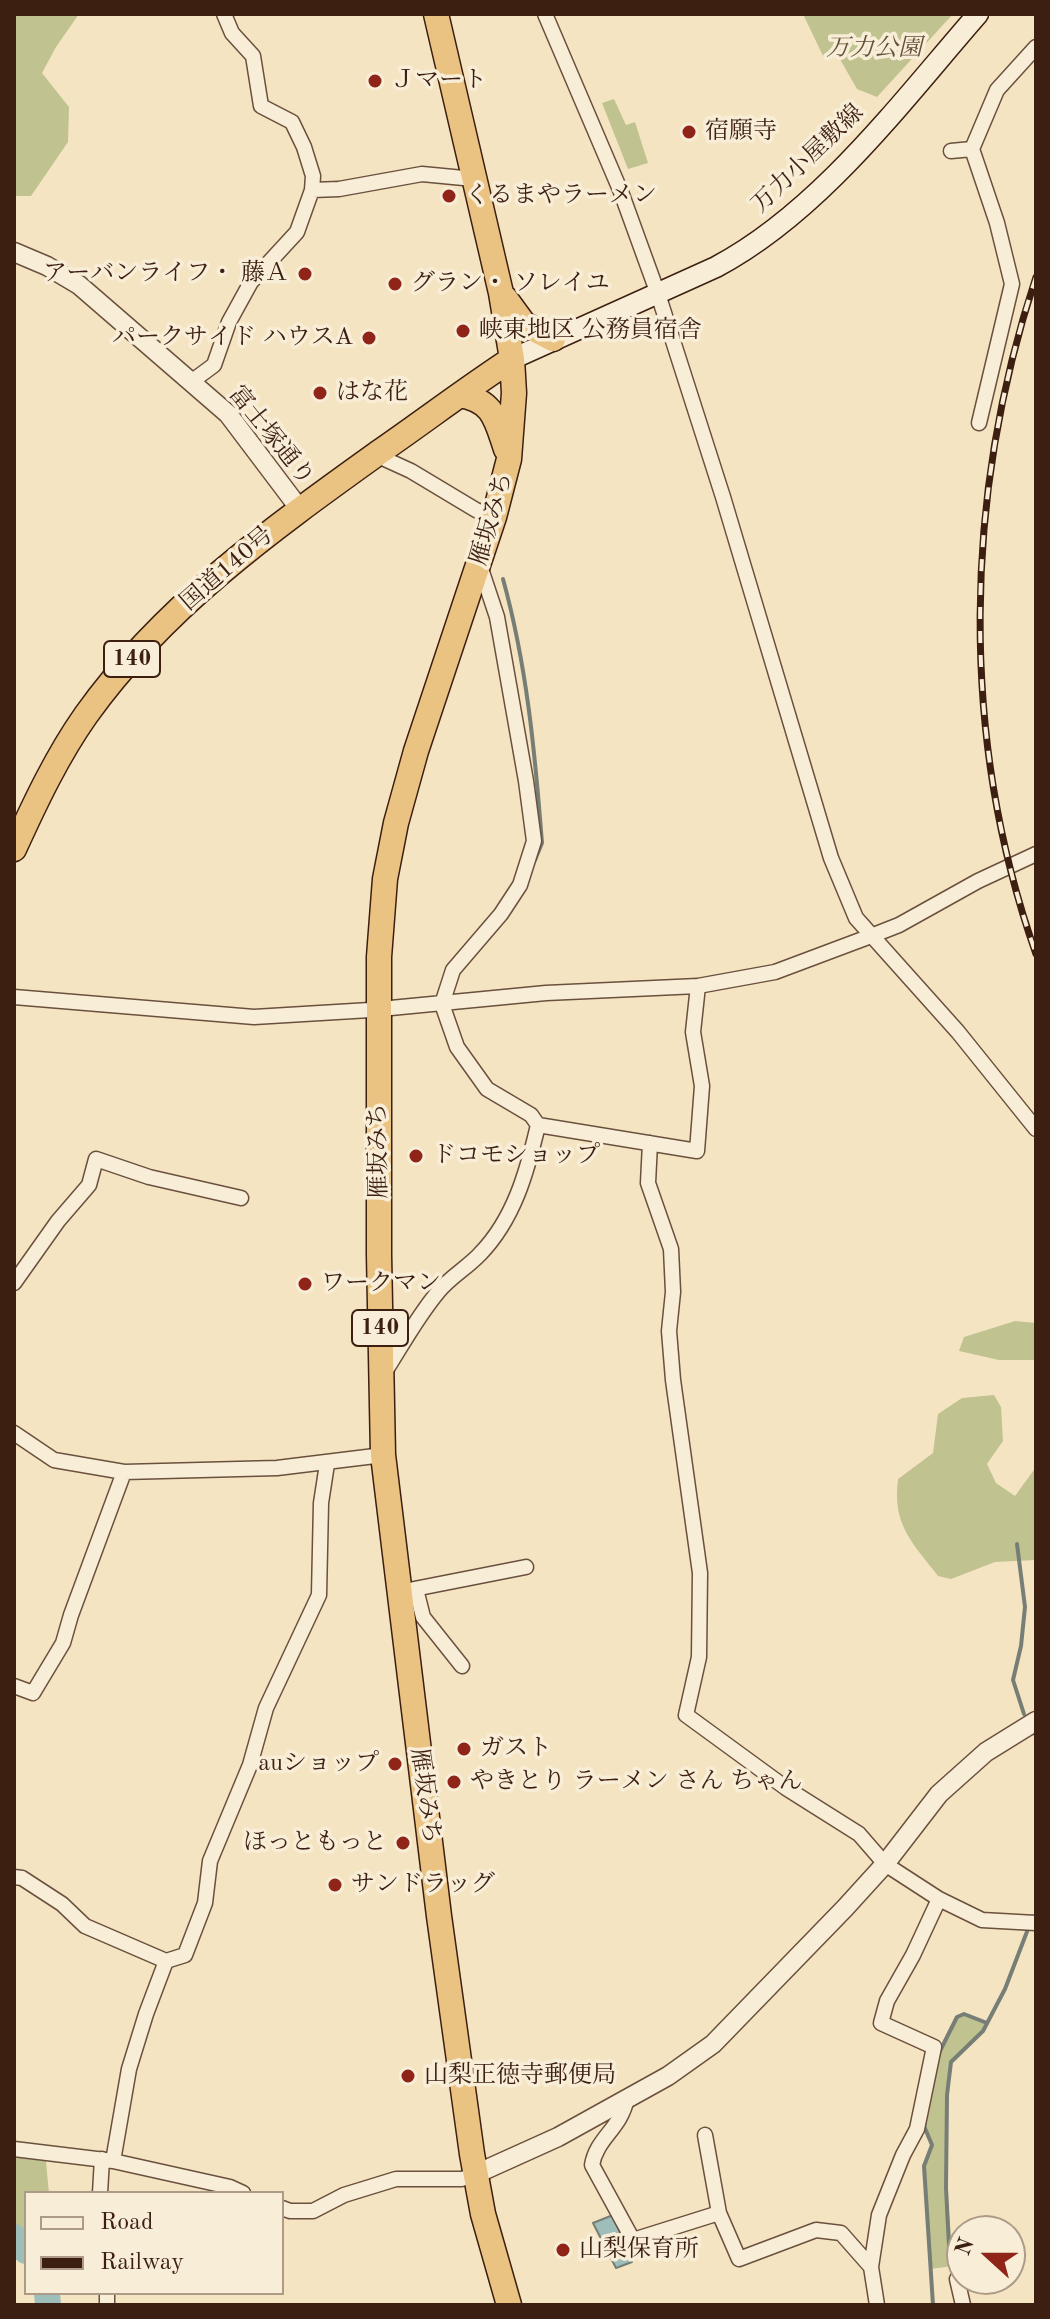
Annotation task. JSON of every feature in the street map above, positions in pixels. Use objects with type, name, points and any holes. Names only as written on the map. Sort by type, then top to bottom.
[{"type":"highway","name":"雁坂みち","points":[[436,14],[501,293],[514,393],[509,459],[494,517],[416,751],[396,823],[385,879],[378,1009],[383,1455],[407,1590],[440,1922],[476,2174],[483,2214],[509,2305]]},
{"type":"highway","points":[[501,293],[524,324],[553,339]]},
{"type":"highway","name":"国道140号","points":[[14,849],[62,754],[86,715],[147,642],[209,582],[299,508],[512,359]]},
{"type":"highway","points":[[460,395],[480,400],[489,408],[509,459]]},
{"type":"main road","name":"万力小屋敷線","points":[[512,359],[739,255],[787,221],[862,146],[978,14]]},
{"type":"street","points":[[191,382],[214,365],[229,322],[251,282],[297,232],[312,190],[313,176],[292,122],[261,106],[253,56],[232,33],[224,14]]},
{"type":"street","points":[[545,14],[621,192],[658,294],[723,497],[831,858],[856,918],[958,1032],[1036,1129]]},
{"type":"street","points":[[979,423],[1012,284],[997,223],[972,149],[997,90],[1036,47]]},
{"type":"street","points":[[951,151],[972,149]]},
{"type":"street","points":[[312,190],[339,189],[422,174],[474,179]]},
{"type":"street","name":"富士塚通り","points":[[14,252],[47,266],[79,285],[228,414],[299,508]]},
{"type":"street","points":[[376,455],[494,517]]},
{"type":"street","points":[[480,566],[497,617],[534,841],[520,885],[501,914],[453,970],[442,1004],[457,1047],[487,1089],[531,1115],[538,1125],[697,1151],[702,1086],[693,1032],[698,986]]},
{"type":"street","points":[[14,997],[254,1017],[442,1004],[546,993],[698,986],[775,972],[871,936],[899,925],[978,881],[1036,854]]},
{"type":"street","points":[[381,1379],[439,1291],[481,1254],[507,1217],[527,1175],[538,1125]]},
{"type":"street","points":[[650,1143],[648,1183],[671,1249],[673,1292],[669,1331],[673,1380],[700,1573],[699,1657],[686,1715],[786,1788],[859,1834],[885,1864],[939,1899],[982,1920],[1036,1923]]},
{"type":"street","points":[[14,1283],[58,1221],[89,1185],[96,1159],[149,1177],[241,1198]]},
{"type":"street","points":[[14,1433],[54,1460],[124,1472],[277,1468],[383,1455]]},
{"type":"street","points":[[14,1877],[22,1878],[62,1904],[85,1926],[166,1961],[185,1955],[205,1903],[210,1861],[250,1765],[266,1708],[319,1595],[321,1503],[327,1464]]},
{"type":"street","points":[[14,1686],[33,1693],[63,1643],[124,1472]]},
{"type":"street","points":[[462,1666],[423,1617],[407,1590],[526,1567]]},
{"type":"street","points":[[284,2209],[313,2211],[344,2195],[396,2179],[462,2179],[558,2137],[668,2076],[713,2044],[756,2002],[885,1864],[939,1794],[986,1752],[1036,1721]]},
{"type":"street","points":[[877,2305],[871,2267],[879,2215],[917,2129],[934,2047],[881,2023],[887,2001],[939,1899]]},
{"type":"street","points":[[100,2191],[129,2069],[166,1961]]},
{"type":"street","points":[[627,2098],[624,2115],[594,2152],[592,2165],[633,2240],[719,2213]]},
{"type":"street","points":[[705,2135],[719,2213],[739,2259],[816,2230],[841,2233],[871,2267]]},
{"type":"street","points":[[14,2149],[108,2160],[199,2178],[237,2191]]},
{"type":"green space","points":[[14,14],[79,14],[42,73],[69,107],[68,142],[31,196],[14,196]]},
{"type":"green space","name":"万力公園","points":[[803,14],[953,14],[877,97],[857,89],[837,54],[824,58]]},
{"type":"green space","points":[[614,99],[626,125],[635,122],[648,163],[628,169],[602,103]]},
{"type":"green space","points":[[1015,1321],[1036,1323],[1036,1360],[999,1360],[959,1351],[964,1337]]},
{"type":"green space","points":[[994,1395],[1001,1407],[1003,1441],[987,1464],[996,1483],[1015,1496],[1036,1467],[1036,1560],[995,1562],[951,1579],[938,1576],[912,1542],[901,1521],[898,1479],[933,1453],[938,1414],[962,1398]]},
{"type":"green space","points":[[964,2014],[987,2023],[980,2036],[951,2062],[947,2113],[949,2215],[946,2215],[946,2267],[930,2269],[924,2166],[932,2145],[924,2126],[939,2053],[957,2017]]},
{"type":"green space","points":[[14,2149],[45,2152],[49,2191],[24,2191],[24,2233],[14,2222]]},
{"type":"water","points":[[613,2215],[632,2262],[616,2268],[593,2223]]},
{"type":"waterway","points":[[503,579],[518,644],[533,743],[542,843],[535,860]]},
{"type":"waterway","points":[[1017,1544],[1025,1607],[1013,1680],[1024,1714]]},
{"type":"waterway","points":[[947,2215],[947,2095],[951,2062],[983,2031],[1005,1989],[1028,1929]]},
{"type":"waterway","points":[[940,2051],[957,2017],[964,2014],[987,2023]]},
{"type":"waterway","points":[[925,2122],[932,2145],[924,2166],[933,2305]]},
{"type":"waterway","points":[[14,2237],[24,2249]]},
{"type":"waterway","points":[[47,2295],[48,2305]]},
{"type":"railway","points":[[1036,277],[1012,360],[995,444],[984,530],[980,616],[983,701],[993,787],[1011,871],[1036,954]]},
{"type":"place","name":"Ｊマート","points":[[375,81]]},
{"type":"place","name":"宿願寺","points":[[689,132]]},
{"type":"place","name":"くるまやラーメン","points":[[449,196]]},
{"type":"place","name":"アーバンライフ・ 藤Ａ","points":[[305,274]]},
{"type":"place","name":"グラン・ ソレイユ","points":[[395,284]]},
{"type":"place","name":"峡東地区 公務員宿舎","points":[[463,331]]},
{"type":"place","name":"パークサイド ハウスA","points":[[369,338]]},
{"type":"place","name":"はな花","points":[[320,393]]},
{"type":"place","name":"ドコモショップ","points":[[416,1156]]},
{"type":"place","name":"ワークマン","points":[[305,1284]]},
{"type":"place","name":"ガスト","points":[[464,1749]]},
{"type":"place","name":"auショップ","points":[[395,1764]]},
{"type":"place","name":"やきとり ラーメン さん ちゃん","points":[[454,1782]]},
{"type":"place","name":"ほっともっと","points":[[403,1843]]},
{"type":"place","name":"サンドラッグ","points":[[335,1885]]},
{"type":"place","name":"山梨正徳寺郵便局","points":[[408,2076]]},
{"type":"place","name":"山梨保育所","points":[[563,2250]]}]
